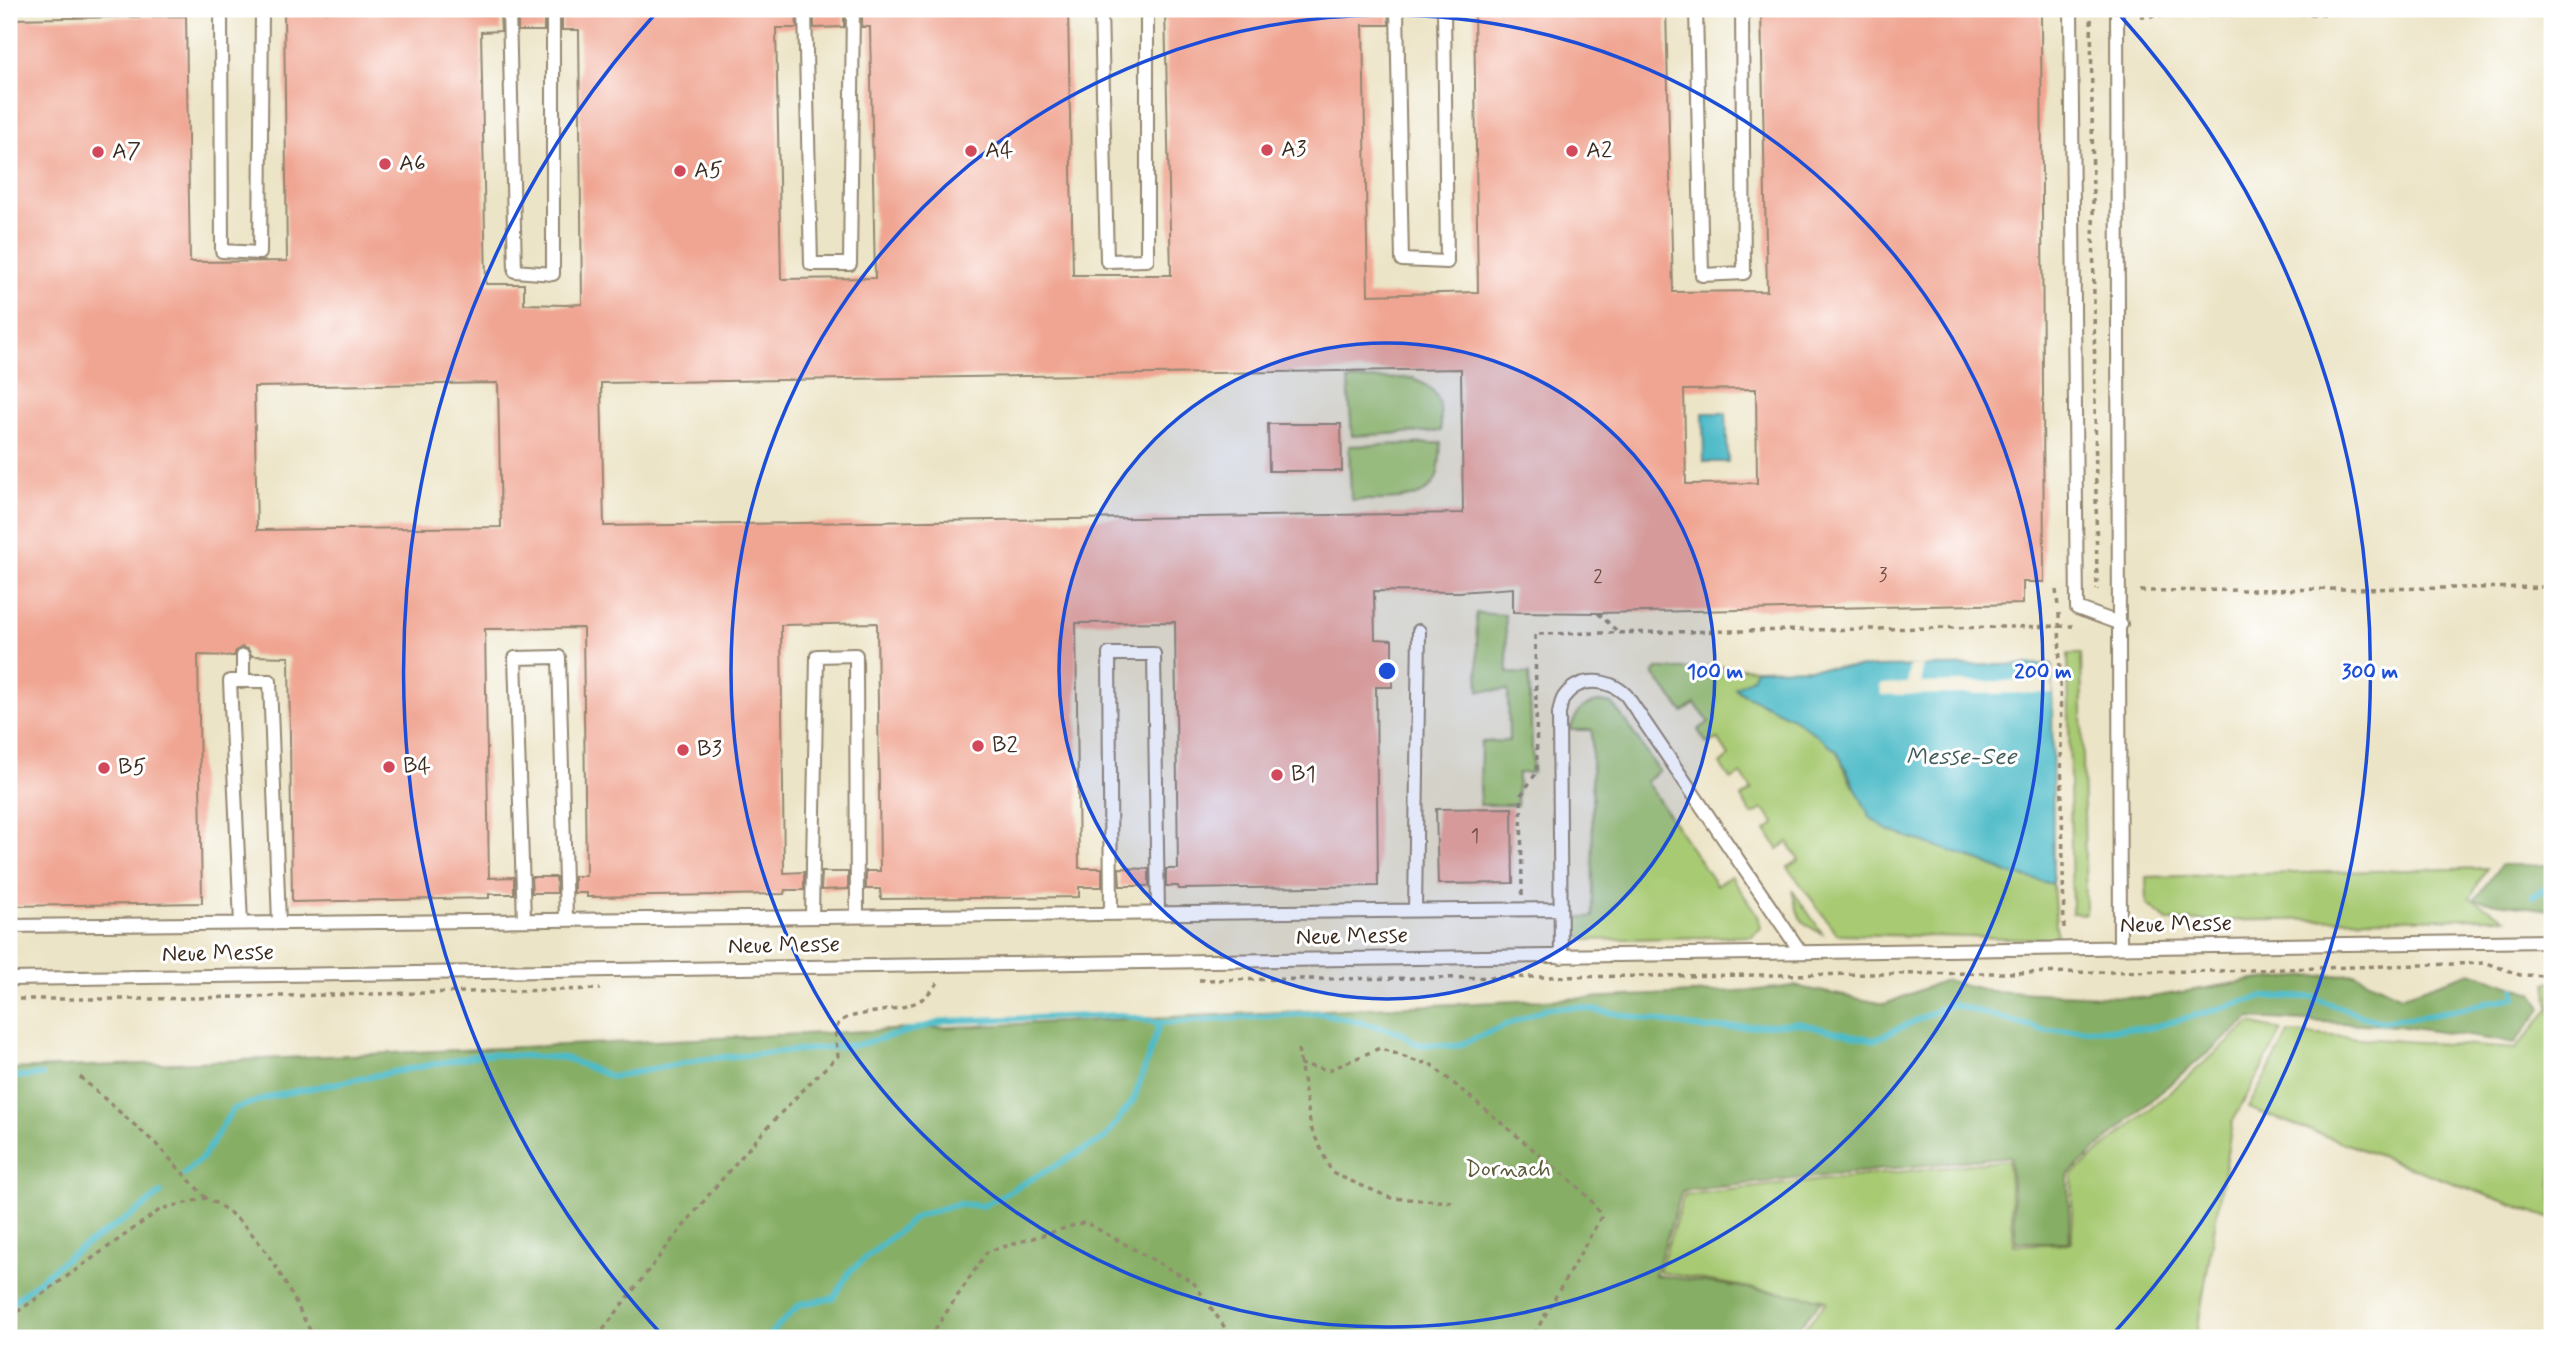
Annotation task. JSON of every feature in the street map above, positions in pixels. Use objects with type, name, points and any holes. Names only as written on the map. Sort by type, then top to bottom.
[{"type":"lane","points":[[222,9],[222,251],[236,257],[260,253],[262,9]]},
{"type":"lane","points":[[509,9],[515,271],[553,274],[554,9]]},
{"type":"lane","points":[[805,9],[811,264],[850,264],[853,9]]},
{"type":"lane","points":[[1101,9],[1107,261],[1147,261],[1147,9]]},
{"type":"lane","points":[[1397,9],[1402,260],[1447,261],[1444,9]]},
{"type":"lane","points":[[1696,9],[1702,275],[1744,274],[1742,9]]},
{"type":"lane","points":[[2071,9],[2077,608],[2121,624]]},
{"type":"lane","points":[[2118,9],[2120,946]]},
{"type":"lane","points":[[1415,910],[1419,631]]},
{"type":"lane","points":[[1111,913],[1109,654],[1154,654],[1158,912]]},
{"type":"lane","points":[[812,916],[817,656],[856,655],[857,915]]},
{"type":"lane","points":[[243,656],[243,681]]},
{"type":"lane","points":[[524,919],[515,658],[559,657],[566,919]]},
{"type":"lane","points":[[241,923],[230,681],[270,681],[279,922]]},
{"type":"lane","points":[[1561,957],[1559,714],[1564,698],[1574,688],[1587,682],[1602,681],[1617,687],[1626,695],[1800,951]]},
{"type":"lane","points":[[9,926],[1560,909]]},
{"type":"lane","name":"Neue Messe","points":[[9,979],[1561,957],[2120,946],[2552,942]]},
{"type":"path","points":[[2091,9],[2096,590]]},
{"type":"path","points":[[2140,16],[2552,11]]},
{"type":"path","points":[[2140,591],[2552,587]]},
{"type":"path","points":[[1598,613],[1620,633]]},
{"type":"path","points":[[2061,626],[2064,947]]},
{"type":"path","points":[[1522,909],[1521,795],[1537,772],[1535,634],[2085,626]]},
{"type":"path","points":[[1190,980],[2218,971],[2487,963],[2520,975],[2552,976]]},
{"type":"path","points":[[597,1338],[700,1205],[789,1101],[838,1056],[837,1028],[840,1022],[851,1015],[871,1014],[908,1006],[923,999],[940,981],[927,981]]},
{"type":"path","points":[[9,999],[149,999],[601,989]]},
{"type":"path","points":[[1299,1064],[1329,1070],[1380,1048],[1421,1063],[1428,1062],[1576,1185],[1595,1205],[1601,1217],[1532,1338]]},
{"type":"path","points":[[1298,1049],[1311,1128],[1332,1173],[1391,1198],[1455,1202]]},
{"type":"path","points":[[80,1077],[156,1144],[206,1198],[228,1209],[248,1227],[280,1274],[314,1338]]},
{"type":"path","points":[[9,1318],[161,1209],[206,1198]]},
{"type":"path","points":[[929,1338],[987,1252],[1085,1222],[1193,1282],[1232,1338]]},
{"type":"green space","points":[[1413,378],[1430,388],[1438,398],[1441,431],[1352,436],[1348,380]]},
{"type":"green space","points":[[1441,443],[1437,476],[1432,486],[1423,492],[1400,499],[1351,500],[1349,446]]},
{"type":"green space","points":[[1476,613],[1505,615],[1508,673],[1529,674],[1533,773],[1518,773],[1517,805],[1480,805],[1481,742],[1509,741],[1508,690],[1479,691]]},
{"type":"green space","points":[[2068,654],[2081,654],[2086,914],[2072,913]]},
{"type":"green space","points":[[1711,666],[1756,669],[1752,678],[1736,688],[1797,720],[1837,751],[1850,781],[1887,830],[2008,873],[2053,884],[2057,939],[1837,934],[1788,867],[1799,860],[1788,842],[1778,849],[1766,830],[1775,824],[1763,809],[1752,815],[1741,798],[1752,790],[1741,774],[1731,780],[1720,764],[1729,756],[1718,739],[1707,744],[1698,730],[1709,722],[1695,704],[1683,712],[1653,674],[1657,669],[1702,669]]},
{"type":"green space","points":[[1599,702],[1612,704],[1659,771],[1646,781],[1716,885],[1731,876],[1758,916],[1761,928],[1752,936],[1588,940],[1581,938],[1576,932],[1576,917],[1593,917],[1592,730],[1570,730],[1580,710]]},
{"type":"green space","points":[[2501,865],[2552,865],[2552,910],[2474,900]]},
{"type":"green space","points":[[2487,868],[2470,898],[2505,918],[2167,921],[2147,904],[2146,877]]},
{"type":"green space","points":[[1792,890],[1823,934],[1803,922]]},
{"type":"green space","name":"Dornach","points":[[2471,972],[2533,993],[2542,1008],[2515,1043],[2398,1026],[2250,1018],[2158,1094],[2068,1175],[2070,1242],[2016,1242],[2010,1156],[1682,1191],[1655,1275],[1823,1299],[1789,1338],[9,1338],[9,1069],[1758,990],[1794,986],[1885,1004],[1945,980],[1990,991],[2146,998],[2261,979],[2355,974],[2401,996]]},
{"type":"green space","points":[[2552,982],[2552,1219],[2248,1108],[2289,1033],[2516,1049],[2550,1008],[2546,983]]},
{"type":"green space","points":[[2251,1023],[2282,1031],[2232,1123],[2196,1338],[1796,1338],[1827,1301],[1659,1272],[1684,1195],[2008,1160],[2014,1245],[2072,1243],[2072,1175]]},
{"type":"water","points":[[1703,413],[1726,413],[1728,462],[1704,462]]},
{"type":"water","name":"Messe-See","points":[[2052,664],[2053,884],[2008,873],[1887,830],[1870,817],[1837,751],[1797,720],[1735,688],[1752,678],[1756,669]]},
{"type":"pier","points":[[1922,665],[1922,683],[2052,680],[2052,693],[1881,695],[1880,684],[1908,683],[1909,666]]},
{"type":"building","points":[[481,9],[481,15],[500,15],[501,31],[481,32],[486,284],[524,284],[524,304],[565,305],[582,304],[579,30],[562,30],[562,14],[578,14],[578,9],[776,9],[776,12],[796,12],[797,28],[776,28],[781,279],[875,278],[870,27],[862,27],[862,10],[1068,9],[1073,275],[1171,275],[1165,9],[1388,9],[1389,25],[1363,25],[1368,295],[1478,292],[1474,9],[1666,9],[1673,292],[1767,291],[1761,9],[2041,9],[2044,582],[2023,582],[2023,604],[1598,613],[1513,612],[1513,588],[1459,592],[1374,591],[1375,639],[1392,640],[1392,687],[1376,687],[1378,886],[1179,889],[1178,886],[1166,886],[1166,869],[1178,869],[1175,622],[1076,623],[1079,868],[1102,868],[1102,887],[1079,887],[1079,897],[881,899],[880,889],[866,889],[866,871],[880,871],[877,623],[781,625],[784,873],[804,872],[804,890],[785,890],[784,894],[587,897],[587,893],[574,893],[574,876],[586,876],[583,628],[485,629],[489,878],[514,877],[514,894],[489,894],[489,898],[292,902],[289,657],[252,656],[248,649],[242,647],[234,656],[198,655],[202,903],[9,906],[9,19],[186,16],[190,262],[287,261],[284,12]],"holes":[[[1461,369],[1463,513],[604,526],[601,383]],[[498,383],[501,527],[257,530],[254,387]],[[1756,389],[1757,483],[1686,484],[1684,390]]]},
{"type":"building","points":[[814,11],[844,11],[844,27],[814,28]]},
{"type":"building","points":[[544,14],[544,31],[518,31],[518,15]]},
{"type":"building","points":[[1268,424],[1341,424],[1342,471],[1269,471]]},
{"type":"building","points":[[1512,808],[1513,883],[1438,884],[1436,809]]},
{"type":"building","points":[[1119,868],[1149,869],[1149,886],[1120,886]]},
{"type":"building","points":[[822,872],[848,872],[848,889],[821,890]]},
{"type":"building","points":[[531,877],[556,877],[557,893],[532,893]]},
{"type":"waterway","points":[[2533,896],[2552,885]]},
{"type":"waterway","points":[[184,1174],[203,1157],[233,1109],[276,1095],[486,1054],[565,1058],[612,1077],[704,1059],[857,1045],[946,1021],[1122,1015],[1160,1023],[1321,1013],[1400,1032],[1416,1044],[1457,1046],[1547,1008],[1576,1007],[1706,1029],[1798,1023],[1874,1040],[1951,1004],[2046,1031],[2150,1028],[2262,997],[2312,997],[2377,1021],[2419,1017],[2516,997],[2515,989]]},
{"type":"waterway","points":[[766,1338],[800,1304],[834,1298],[850,1271],[917,1216],[958,1204],[983,1206],[1105,1138],[1134,1099],[1160,1023]]},
{"type":"waterway","points":[[9,1077],[42,1075]]},
{"type":"waterway","points":[[9,1305],[69,1256],[161,1193]]},
{"type":"place","name":"A3","points":[[1267,150]]},
{"type":"place","name":"A4","points":[[971,151]]},
{"type":"place","name":"A2","points":[[1572,151]]},
{"type":"place","name":"A7","points":[[98,152]]},
{"type":"place","name":"A6","points":[[385,164]]},
{"type":"place","name":"A5","points":[[680,171]]},
{"type":"place","name":"B2","points":[[978,746]]},
{"type":"place","name":"B3","points":[[683,750]]},
{"type":"place","name":"B4","points":[[389,767]]},
{"type":"place","name":"B5","points":[[104,768]]},
{"type":"place","name":"B1","points":[[1277,775]]}]
